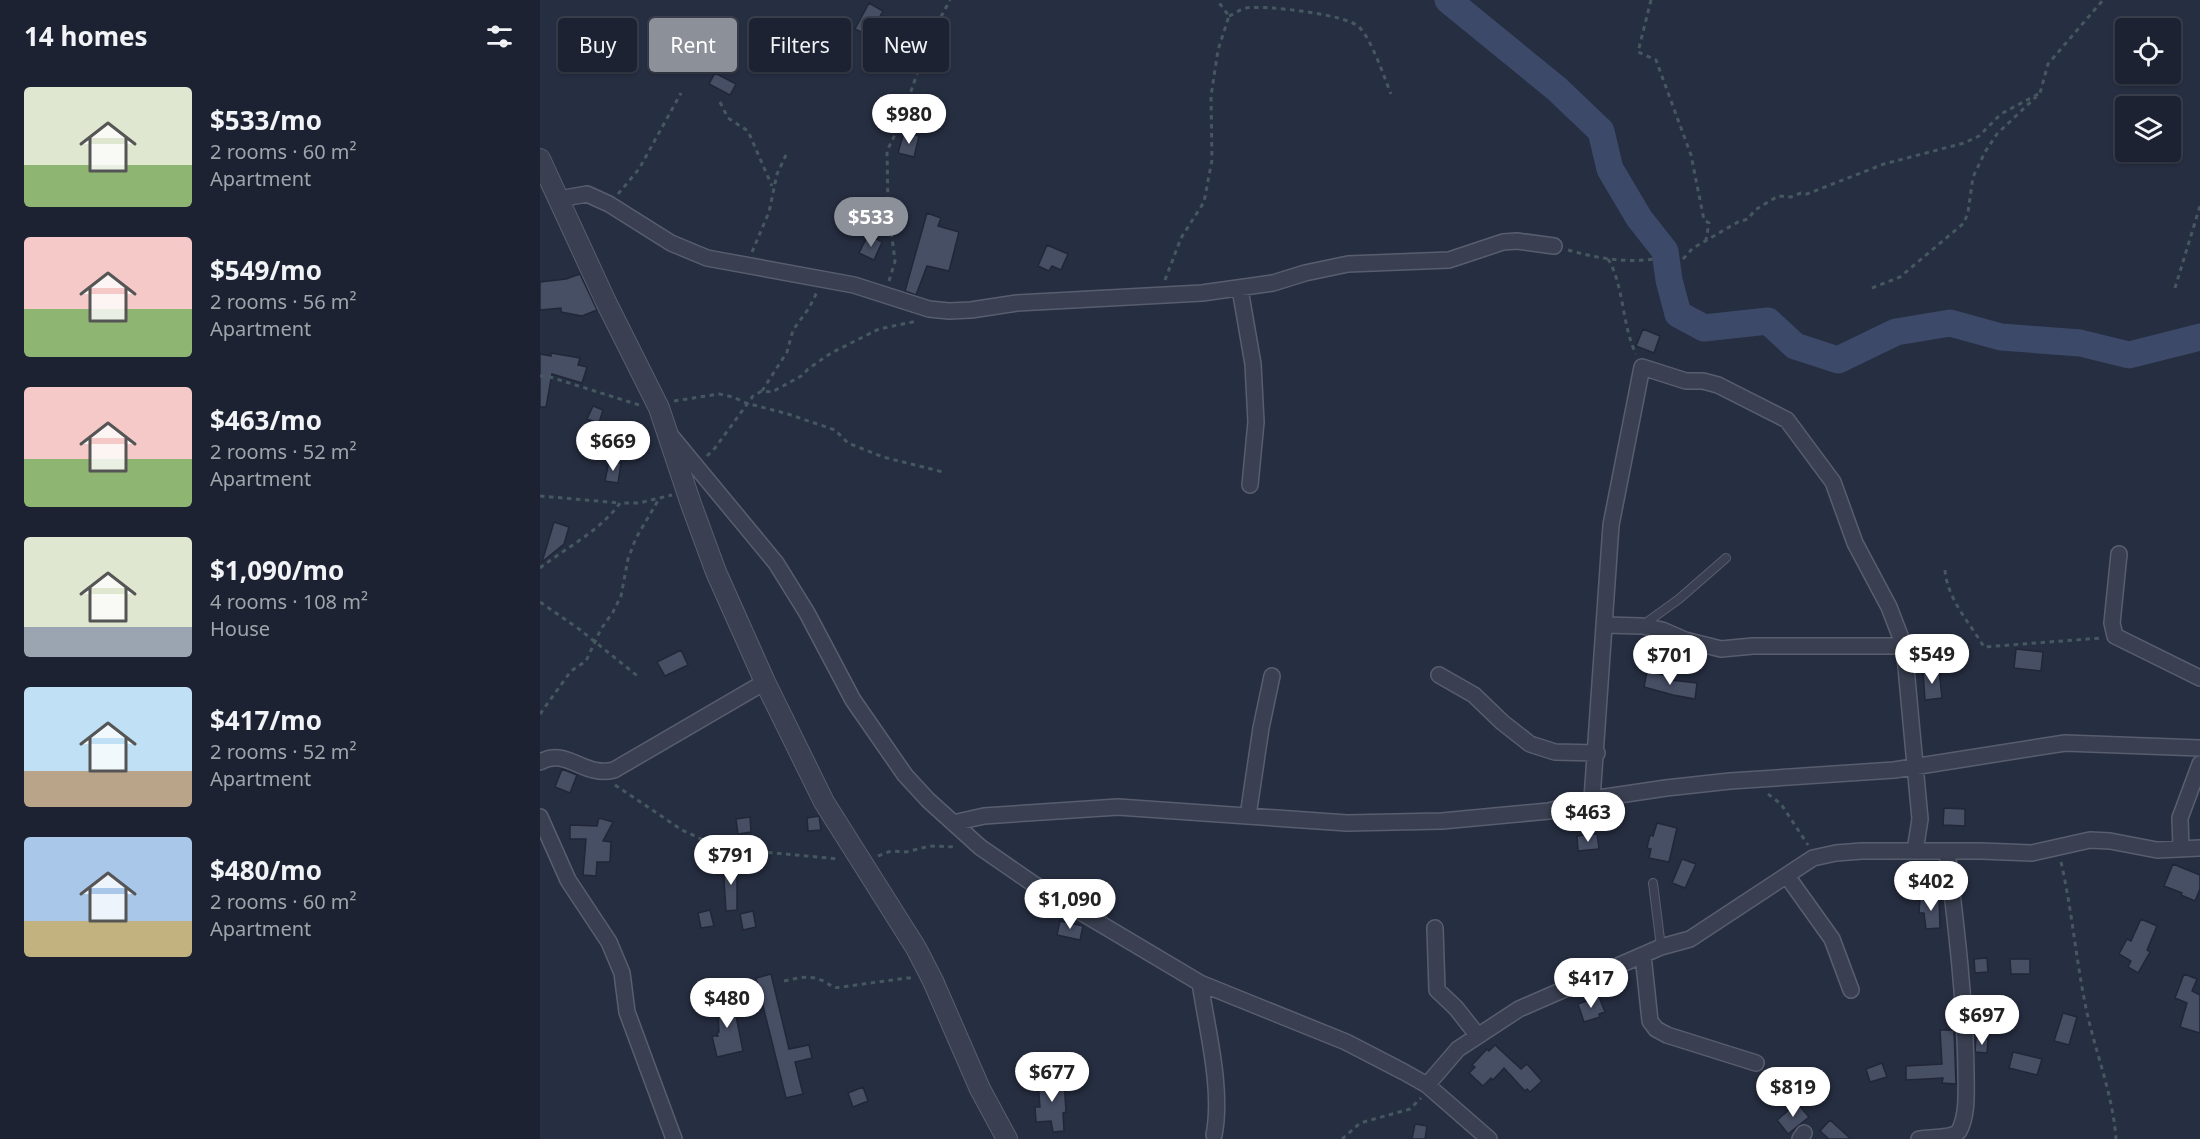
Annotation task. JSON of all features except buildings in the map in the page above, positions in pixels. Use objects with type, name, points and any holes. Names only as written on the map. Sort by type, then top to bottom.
[{"type":"street","points":[[540,159],[606,302],[659,408],[716,572],[765,682],[824,802],[916,948],[933,981],[980,1089],[1007,1139]]},
{"type":"street","points":[[559,199],[587,194],[609,204],[671,243],[707,258],[854,285],[929,309],[971,310],[1017,303],[1180,295],[1240,289],[1273,284],[1305,273],[1348,264],[1449,260],[1503,242],[1516,241],[1554,246]]},
{"type":"street","points":[[1240,289],[1254,376],[1256,422],[1250,485]]},
{"type":"street","points":[[1592,799],[1597,753],[1611,525],[1642,367],[1686,381],[1703,381],[1718,385],[1787,420],[1833,482],[1855,543],[1889,607],[1904,646],[1920,819],[1915,851]]},
{"type":"street","points":[[668,431],[776,563],[807,613],[853,700],[905,775],[952,823],[980,847],[1032,883],[1200,983],[1346,1042],[1427,1085],[1489,1139]]},
{"type":"street","points":[[2119,554],[2112,623],[2115,636],[2200,678]]},
{"type":"street","points":[[1605,625],[1642,626],[1662,630],[1685,640],[1721,649],[1753,646],[1904,646]]},
{"type":"street","points":[[1439,675],[1474,694],[1502,722],[1530,744],[1555,752],[1597,753]]},
{"type":"street","points":[[1248,816],[1261,728],[1272,676]]},
{"type":"street","points":[[540,762],[557,756],[592,771],[603,773],[614,770],[765,682]]},
{"type":"street","points":[[952,823],[984,816],[1118,807],[1347,823],[1442,821],[1549,811],[1592,799],[1638,791],[1750,780],[1894,770],[2065,743],[2200,748]]},
{"type":"street","points":[[2181,848],[2180,818],[2200,764]]},
{"type":"street","points":[[540,817],[544,843],[609,942],[621,973],[627,1012],[674,1139]]},
{"type":"street","points":[[1427,1085],[1458,1049],[1520,1009],[1643,955],[1690,939],[1813,858],[1836,852],[1862,851],[2032,853],[2091,840],[2110,841],[2157,850],[2200,848]]},
{"type":"street","points":[[1919,1139],[1956,1134],[1959,1131],[1966,1101],[1962,971],[1947,851]]},
{"type":"street","points":[[1787,876],[1832,939],[1851,990]]},
{"type":"street","points":[[1435,928],[1438,960],[1437,990],[1456,1008],[1478,1036]]},
{"type":"street","points":[[1643,955],[1650,1021],[1656,1029],[1667,1035],[1756,1064]]},
{"type":"street","points":[[1200,983],[1215,1086],[1217,1119],[1214,1135]]},
{"type":"lane","points":[[1642,626],[1679,599],[1726,558]]},
{"type":"lane","points":[[1653,883],[1661,948]]},
{"type":"path","points":[[885,295],[895,261],[888,207],[887,151],[903,118],[900,109],[909,97],[930,37],[950,0]]},
{"type":"path","points":[[1217,0],[1229,16]]},
{"type":"path","points":[[1651,0],[1638,52],[1656,60],[1691,155],[1704,220],[1709,223],[1706,240]]},
{"type":"path","points":[[1872,288],[1900,278],[1964,223],[1968,212],[1973,177],[1985,152],[1997,134],[2040,93],[2048,64],[2103,0]]},
{"type":"path","points":[[1158,296],[1172,266],[1181,238],[1204,202],[1212,160],[1211,96],[1218,50],[1229,16],[1244,8],[1254,8],[1311,12],[1347,19],[1359,27],[1372,50],[1391,94]]},
{"type":"path","points":[[609,204],[639,169],[681,93]]},
{"type":"path","points":[[1683,259],[1693,248],[1748,219],[1755,210],[1778,196],[1791,197],[1801,193],[1807,194],[1884,164],[1964,143],[1979,136],[2001,114],[2040,93]]},
{"type":"path","points":[[720,102],[728,118],[748,131],[773,187]]},
{"type":"path","points":[[747,265],[769,212],[773,187],[786,155]]},
{"type":"path","points":[[2175,288],[2200,206]]},
{"type":"path","points":[[1554,246],[1608,259],[1632,262],[1654,259]]},
{"type":"path","points":[[1608,259],[1619,288],[1630,343],[1642,367]]},
{"type":"path","points":[[697,466],[715,448],[746,403],[762,391],[787,352],[793,330],[809,308],[818,290],[820,278]]},
{"type":"path","points":[[762,391],[772,392],[792,381],[831,353],[879,329],[920,321],[929,309]]},
{"type":"path","points":[[540,376],[547,376],[632,404],[659,408],[677,399],[685,400],[719,394],[733,397],[835,430],[848,443],[883,457],[943,472]]},
{"type":"path","points":[[540,496],[639,503],[686,490]]},
{"type":"path","points":[[540,714],[571,671],[586,661],[621,596],[632,549],[659,499]]},
{"type":"path","points":[[540,568],[585,536],[612,514],[620,503]]},
{"type":"path","points":[[1945,570],[1945,580],[1958,608],[1984,647],[2115,636]]},
{"type":"path","points":[[540,602],[595,641],[640,678]]},
{"type":"path","points":[[603,773],[618,788],[682,830],[720,848],[862,861],[891,851],[906,852],[930,846],[980,847]]},
{"type":"path","points":[[1750,780],[1781,804],[1806,839],[1813,858]]},
{"type":"path","points":[[2058,847],[2067,886],[2086,1011],[2104,1073],[2115,1122],[2116,1139]]},
{"type":"path","points":[[784,981],[806,976],[823,979],[834,988],[907,978],[933,981]]},
{"type":"path","points":[[1342,1139],[1360,1123],[1410,1109],[1424,1095],[1427,1085]]},
{"type":"waterway","points":[[1448,0],[1557,89],[1601,131],[1610,169],[1639,218],[1665,251],[1669,280],[1678,314],[1704,328],[1768,321],[1795,346],[1838,360],[1896,332],[1950,323],[2001,337],[2080,343],[2129,355],[2200,337]]}]
